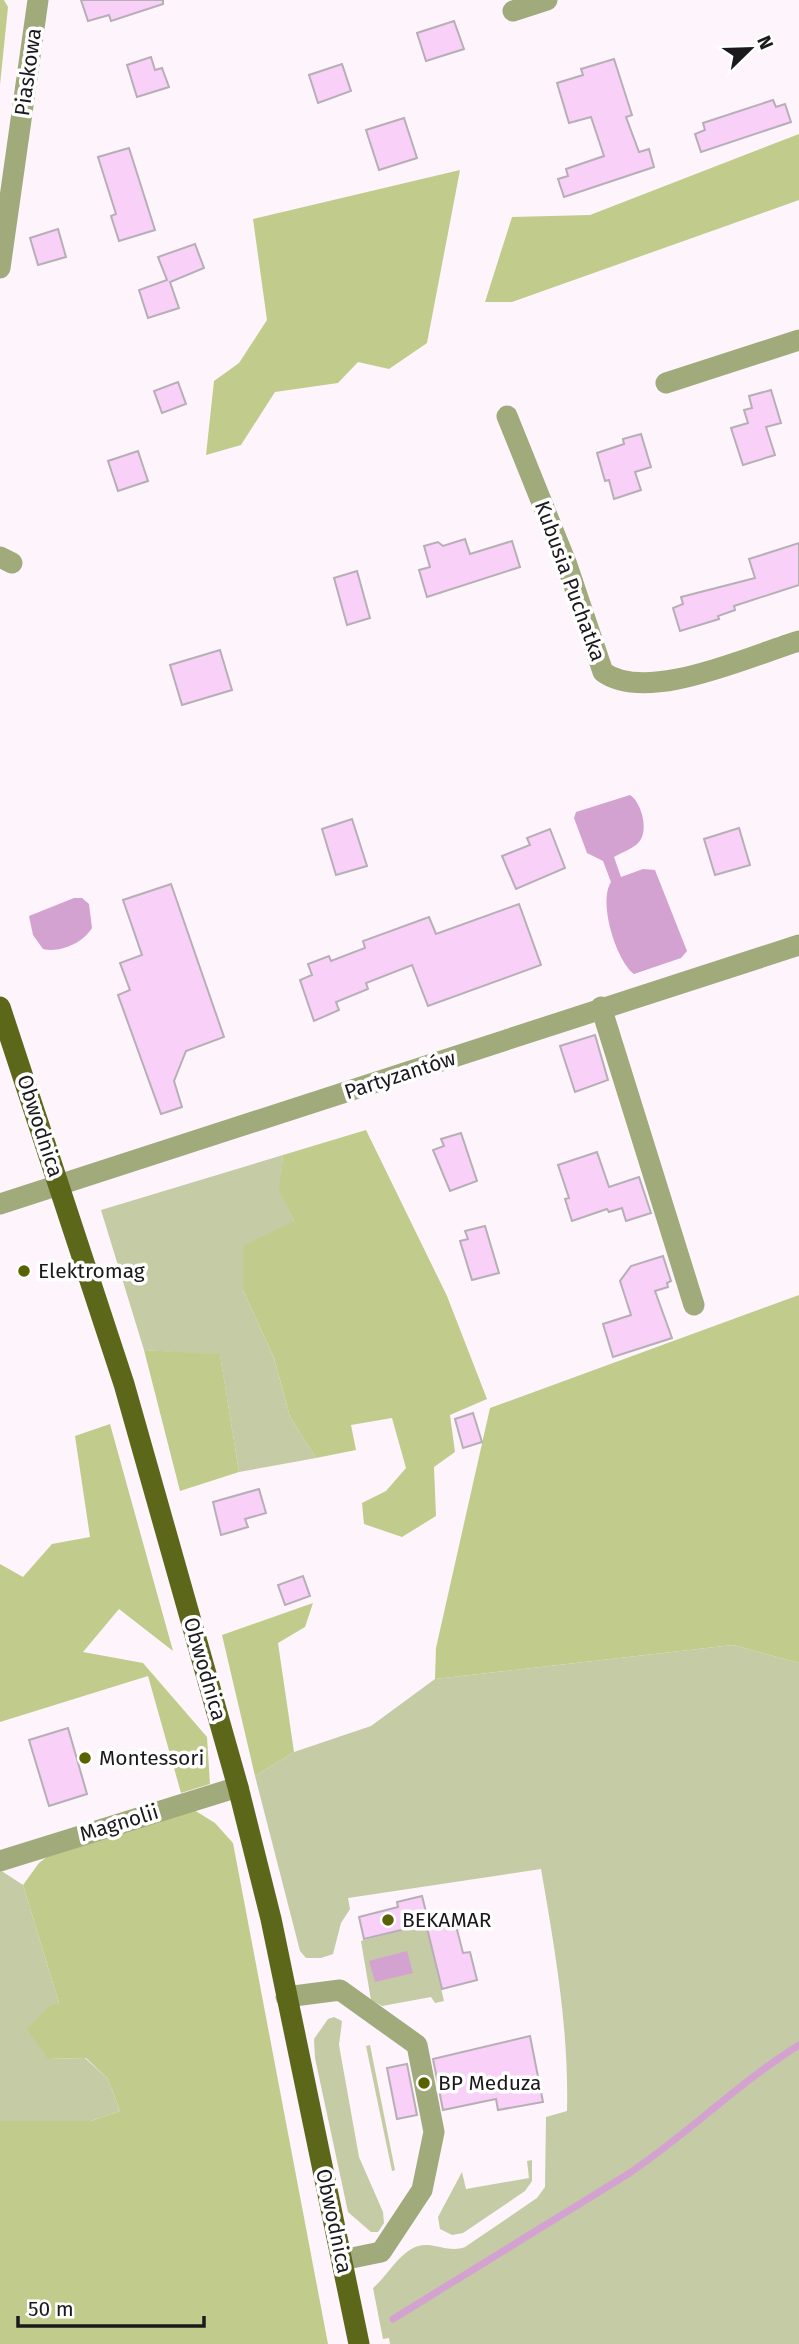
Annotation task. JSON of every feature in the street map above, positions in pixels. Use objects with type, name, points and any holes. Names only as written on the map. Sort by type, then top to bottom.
[{"type":"main road","name":"Obwodnica","points":[[0,1007],[124,1384],[239,1787],[359,2344]]},
{"type":"street","name":"Piaskowa","points":[[0,268],[38,0]]},
{"type":"street","points":[[513,11],[547,0]]},
{"type":"street","points":[[666,383],[799,340]]},
{"type":"street","name":"Kubusia Puchatka","points":[[507,416],[567,565],[583,621],[603,672],[623,682],[654,684],[690,677],[799,641]]},
{"type":"street","name":"Partyzantów","points":[[0,1204],[799,945]]},
{"type":"street","points":[[601,1007],[694,1305]]},
{"type":"street","name":"Magnolii","points":[[0,1861],[239,1787]]},
{"type":"street","points":[[286,1997],[340,1990],[417,2045],[433,2132],[422,2190],[381,2252],[342,2260]]},
{"type":"green space","points":[[0,0],[4,0],[8,7],[0,85]]},
{"type":"green space","points":[[799,134],[799,200],[512,302],[485,302],[512,217],[590,215]]},
{"type":"green space","points":[[460,170],[427,343],[389,369],[358,362],[338,383],[275,392],[241,445],[206,455],[214,381],[239,363],[267,320],[253,219]]},
{"type":"green space","points":[[366,1130],[447,1296],[487,1399],[450,1415],[455,1452],[434,1467],[436,1516],[402,1537],[364,1524],[362,1503],[386,1491],[406,1468],[392,1418],[351,1425],[356,1450],[316,1458],[290,1417],[274,1358],[243,1290],[243,1246],[294,1221],[279,1190],[283,1155]]},
{"type":"green space","points":[[283,1155],[280,1190],[294,1221],[243,1290],[274,1358],[290,1417],[316,1458],[239,1472],[220,1355],[144,1350],[101,1210]]},
{"type":"green space","points":[[799,1295],[799,1663],[733,1645],[435,1679],[436,1648],[490,1408]]},
{"type":"green space","points":[[144,1350],[220,1354],[239,1472],[180,1491]]},
{"type":"green space","points":[[110,1424],[173,1651],[119,1609],[83,1652],[143,1663],[207,1737],[210,1784],[181,1793],[148,1676],[0,1722],[0,1564],[23,1577],[52,1544],[90,1537],[75,1436]]},
{"type":"green space","points":[[313,1603],[305,1627],[278,1643],[294,1752],[255,1776],[222,1635]]},
{"type":"green space","points":[[733,1645],[799,1663],[799,2344],[390,2344],[389,2338],[383,2339],[373,2288],[397,2261],[418,2246],[456,2249],[465,2247],[537,2198],[545,2187],[546,2117],[567,2111],[567,2081],[560,1990],[541,1869],[348,1898],[350,1909],[341,1923],[333,1954],[321,1958],[306,1958],[300,1951],[255,1776],[294,1752],[371,1726],[435,1679]]},
{"type":"green space","points":[[194,1810],[215,1823],[233,1843],[328,2344],[0,2344],[0,2121],[91,2121],[120,2111],[108,2079],[86,2058],[48,2059],[27,2029],[48,2007],[59,2003],[23,1885],[39,1863],[52,1853]]},
{"type":"green space","points":[[0,1870],[23,1885],[59,2003],[48,2059],[85,2058],[108,2079],[120,2111],[91,2121],[0,2121]]},
{"type":"green space","points":[[426,1924],[444,2001],[435,2003],[431,1997],[382,2006],[371,2000],[361,1941]]},
{"type":"green space","points":[[334,2017],[342,2021],[339,2045],[359,2157],[383,2212],[384,2223],[378,2232],[371,2232],[348,2212],[315,2058],[314,2039],[328,2019]]},
{"type":"green space","points":[[370,2045],[395,2170],[392,2171],[366,2046]]},
{"type":"green space","points":[[532,2160],[532,2181],[525,2191],[463,2233],[452,2235],[440,2229],[438,2217],[462,2172],[466,2189],[529,2178],[527,2161]]},
{"type":"shaded area","points":[[630,795],[641,810],[644,824],[642,837],[637,844],[614,857],[621,877],[643,869],[655,870],[687,951],[681,958],[634,974],[621,957],[611,930],[607,903],[611,882],[603,861],[587,853],[574,818],[576,812]]},
{"type":"shaded area","points":[[74,898],[82,898],[89,904],[92,928],[70,946],[57,950],[43,949],[33,935],[29,916]]},
{"type":"shaded area","points":[[407,1951],[413,1973],[375,1982],[369,1961]]},
{"type":"building","points":[[81,0],[163,0],[163,4],[111,21],[109,15],[88,21]]},
{"type":"building","points":[[454,21],[464,49],[426,61],[417,33]]},
{"type":"building","points":[[151,57],[155,70],[162,68],[169,87],[137,97],[127,65]]},
{"type":"building","points":[[614,59],[632,115],[626,117],[639,152],[649,149],[654,167],[564,197],[558,179],[568,176],[566,169],[604,156],[591,117],[569,123],[557,83],[583,75],[581,69]]},
{"type":"building","points":[[342,64],[351,91],[318,103],[309,75]]},
{"type":"building","points":[[773,100],[776,107],[785,104],[791,122],[701,152],[695,134],[705,130],[703,123]]},
{"type":"building","points":[[404,118],[417,158],[379,170],[366,130]]},
{"type":"building","points":[[129,148],[155,230],[119,241],[111,216],[116,214],[98,157]]},
{"type":"building","points":[[58,229],[66,257],[38,265],[30,238]]},
{"type":"building","points":[[195,244],[204,268],[170,282],[179,308],[148,318],[139,290],[167,280],[158,257]]},
{"type":"building","points":[[178,382],[186,404],[162,413],[154,391]]},
{"type":"building","points":[[771,390],[781,423],[766,427],[775,455],[743,465],[731,428],[748,423],[744,410],[752,408],[749,396]]},
{"type":"building","points":[[641,434],[651,467],[635,472],[641,490],[614,499],[609,480],[605,481],[597,453],[624,444],[623,439]]},
{"type":"building","points":[[138,451],[148,481],[118,491],[108,461]]},
{"type":"building","points":[[465,539],[470,554],[512,541],[520,567],[427,597],[419,570],[430,567],[424,546],[438,542],[443,546]]},
{"type":"building","points":[[799,543],[799,585],[734,606],[735,610],[718,616],[719,619],[680,631],[673,608],[683,604],[681,597],[755,578],[749,559]]},
{"type":"building","points":[[357,571],[370,618],[347,625],[334,578]]},
{"type":"building","points":[[220,650],[232,690],[182,705],[170,665]]},
{"type":"building","points":[[352,819],[367,866],[336,875],[322,829]]},
{"type":"building","points":[[739,828],[750,865],[715,875],[704,839]]},
{"type":"building","points":[[550,829],[565,868],[516,889],[502,856],[530,845],[527,838]]},
{"type":"building","points":[[171,884],[224,1037],[186,1051],[174,1081],[182,1107],[161,1114],[118,995],[130,990],[120,963],[142,955],[123,900]]},
{"type":"building","points":[[519,904],[541,965],[428,1006],[412,965],[366,983],[368,989],[336,1002],[339,1010],[314,1021],[300,980],[312,975],[308,964],[329,956],[331,961],[365,948],[363,941],[429,917],[436,934]]},
{"type":"building","points":[[595,1035],[608,1080],[575,1092],[560,1046]]},
{"type":"building","points":[[461,1133],[477,1181],[450,1191],[433,1150],[444,1146],[441,1139]]},
{"type":"building","points":[[597,1152],[609,1187],[639,1177],[651,1213],[626,1221],[622,1208],[609,1212],[607,1209],[572,1221],[565,1199],[569,1198],[558,1165]]},
{"type":"building","points":[[485,1226],[499,1273],[472,1280],[460,1241],[468,1239],[465,1231]]},
{"type":"building","points":[[663,1256],[671,1281],[667,1283],[668,1287],[655,1291],[672,1338],[613,1357],[603,1324],[631,1315],[620,1281],[631,1266]]},
{"type":"building","points":[[473,1413],[482,1442],[463,1448],[455,1419]]},
{"type":"building","points":[[259,1489],[266,1513],[245,1519],[248,1527],[221,1535],[213,1502]]},
{"type":"building","points":[[303,1576],[310,1596],[285,1605],[278,1585]]},
{"type":"building","points":[[68,1728],[87,1794],[49,1806],[29,1740]]},
{"type":"building","points":[[422,1896],[428,1920],[453,1914],[463,1953],[470,1952],[477,1980],[442,1989],[426,1924],[364,1939],[359,1917],[398,1907],[397,1902]]},
{"type":"building","points":[[530,2036],[543,2102],[498,2110],[496,2099],[443,2110],[433,2059]]},
{"type":"building","points":[[407,2064],[417,2115],[397,2119],[387,2068]]},
{"type":"waterway","points":[[393,2319],[628,2174],[799,2045]]},
{"type":"place","name":"Elektromag","points":[[24,1271]]},
{"type":"place","name":"Montessori","points":[[85,1758]]},
{"type":"place","name":"BEKAMAR","points":[[388,1920]]},
{"type":"place","name":"BP Meduza","points":[[424,2083]]}]
